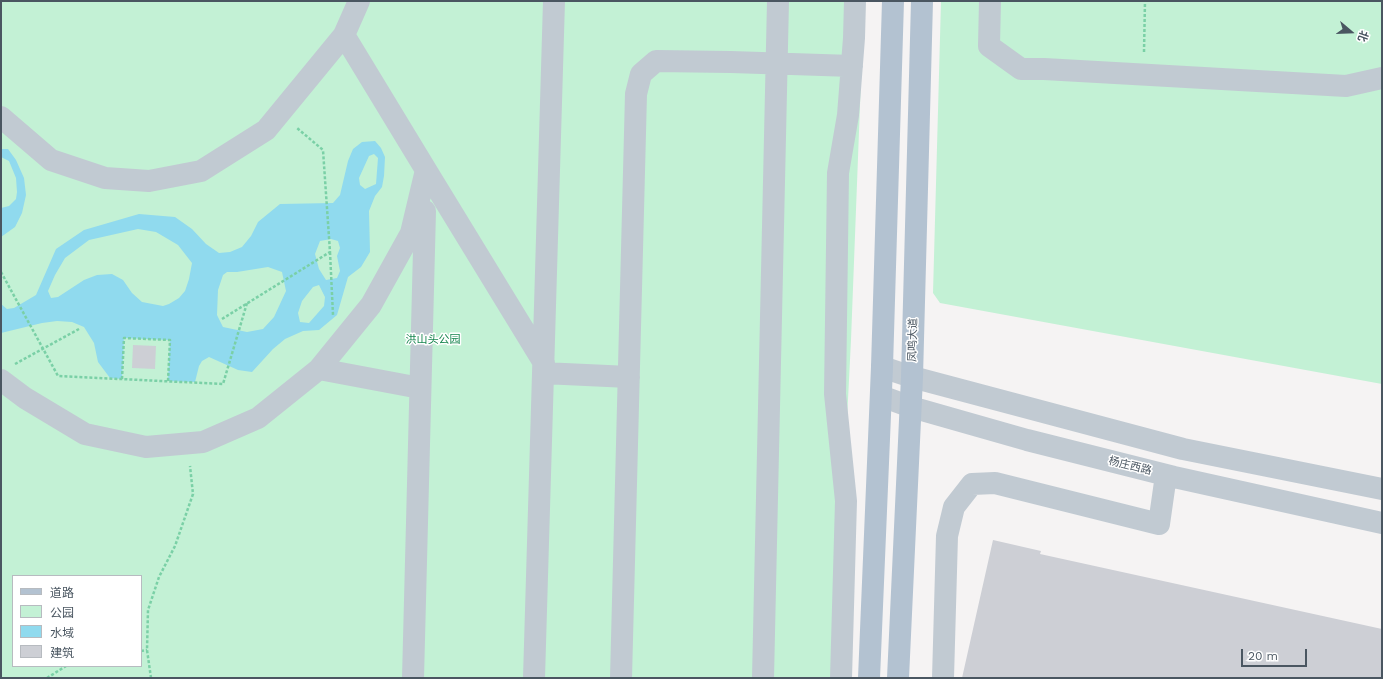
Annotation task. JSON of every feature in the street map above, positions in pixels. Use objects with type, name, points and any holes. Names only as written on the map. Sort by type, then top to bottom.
[{"type":"main road","points":[[869,678],[881,396],[893,1]]},
{"type":"main road","name":"凤鸣大道","points":[[898,678],[911,407],[922,1]]},
{"type":"street","points":[[1,117],[51,160],[105,178],[149,181],[201,171],[266,130],[344,35],[359,1]]},
{"type":"street","points":[[534,678],[554,1]]},
{"type":"street","points":[[764,678],[778,1]]},
{"type":"street","points":[[841,678],[846,501],[835,394],[838,180],[848,114],[855,1]]},
{"type":"street","points":[[990,1],[989,46],[1021,69],[1143,74],[1346,86],[1382,78]]},
{"type":"street","points":[[344,35],[543,368]]},
{"type":"street","points":[[622,678],[636,94],[641,74],[656,61],[852,66]]},
{"type":"street","points":[[7,373],[25,398],[85,434],[146,447],[204,442],[258,418],[319,369],[371,305],[411,233],[426,170]]},
{"type":"street","points":[[413,678],[426,170]]},
{"type":"street","points":[[882,367],[912,377],[1183,450],[1382,489]]},
{"type":"street","points":[[543,368],[629,377]]},
{"type":"street","points":[[319,369],[420,388]]},
{"type":"street","name":"杨庄西路","points":[[881,396],[911,407],[1028,440],[1166,475],[1382,523]]},
{"type":"street","points":[[943,678],[947,536],[954,507],[972,484],[994,483],[1159,524],[1166,475]]},
{"type":"path","points":[[1143,74],[1145,1]]},
{"type":"path","points":[[280,113],[323,150],[335,349]]},
{"type":"path","points":[[222,318],[330,252]]},
{"type":"path","points":[[1,272],[58,376],[223,384],[247,303]]},
{"type":"path","points":[[7,373],[43,348],[79,330]]},
{"type":"path","points":[[122,379],[124,338],[170,340],[168,381]]},
{"type":"path","points":[[151,678],[147,650],[148,610],[159,577],[175,546],[194,494],[187,444]]},
{"type":"path","points":[[142,651],[147,650]]},
{"type":"path","points":[[47,678],[64,667]]},
{"type":"green space","name":"洪山头公园","points":[[1,1],[864,1],[851,340],[834,678],[1,678]]},
{"type":"green space","points":[[941,1],[1382,1],[1382,384],[940,303],[933,293]]},
{"type":"water","points":[[375,141],[381,148],[385,157],[382,187],[375,196],[369,211],[370,252],[361,267],[348,277],[337,315],[319,330],[303,331],[285,339],[273,349],[252,372],[238,370],[209,357],[202,361],[199,366],[195,382],[168,381],[170,340],[124,338],[122,379],[110,378],[98,362],[94,343],[84,327],[72,322],[57,321],[42,323],[1,333],[1,304],[7,309],[14,308],[36,295],[56,249],[84,230],[139,214],[175,217],[192,229],[206,244],[219,253],[230,252],[242,247],[251,236],[258,222],[280,204],[333,203],[340,195],[348,161],[353,149],[362,142]],"holes":[[[374,154],[378,158],[376,184],[365,189],[360,185],[359,178],[369,156]],[[138,229],[156,232],[178,245],[192,263],[185,291],[179,298],[163,306],[142,302],[132,293],[123,280],[112,274],[97,275],[84,280],[58,297],[51,298],[48,291],[65,258],[89,240]],[[331,239],[338,241],[340,248],[337,256],[340,271],[337,278],[326,280],[319,269],[315,254],[320,241]],[[268,267],[282,272],[286,291],[274,317],[263,329],[247,332],[223,327],[217,315],[218,290],[223,275],[227,272],[237,272]],[[319,285],[325,297],[324,306],[309,323],[300,322],[298,313],[302,301],[313,287]]]},
{"type":"water","points":[[1,149],[8,149],[16,160],[24,178],[26,195],[22,213],[15,227],[1,237],[1,208],[9,206],[16,199],[17,192],[16,178],[9,161],[1,157]]},
{"type":"building","points":[[133,345],[156,346],[155,369],[132,368]]},
{"type":"building","points":[[993,540],[1041,551],[1040,554],[1382,629],[1382,678],[962,678]]}]
